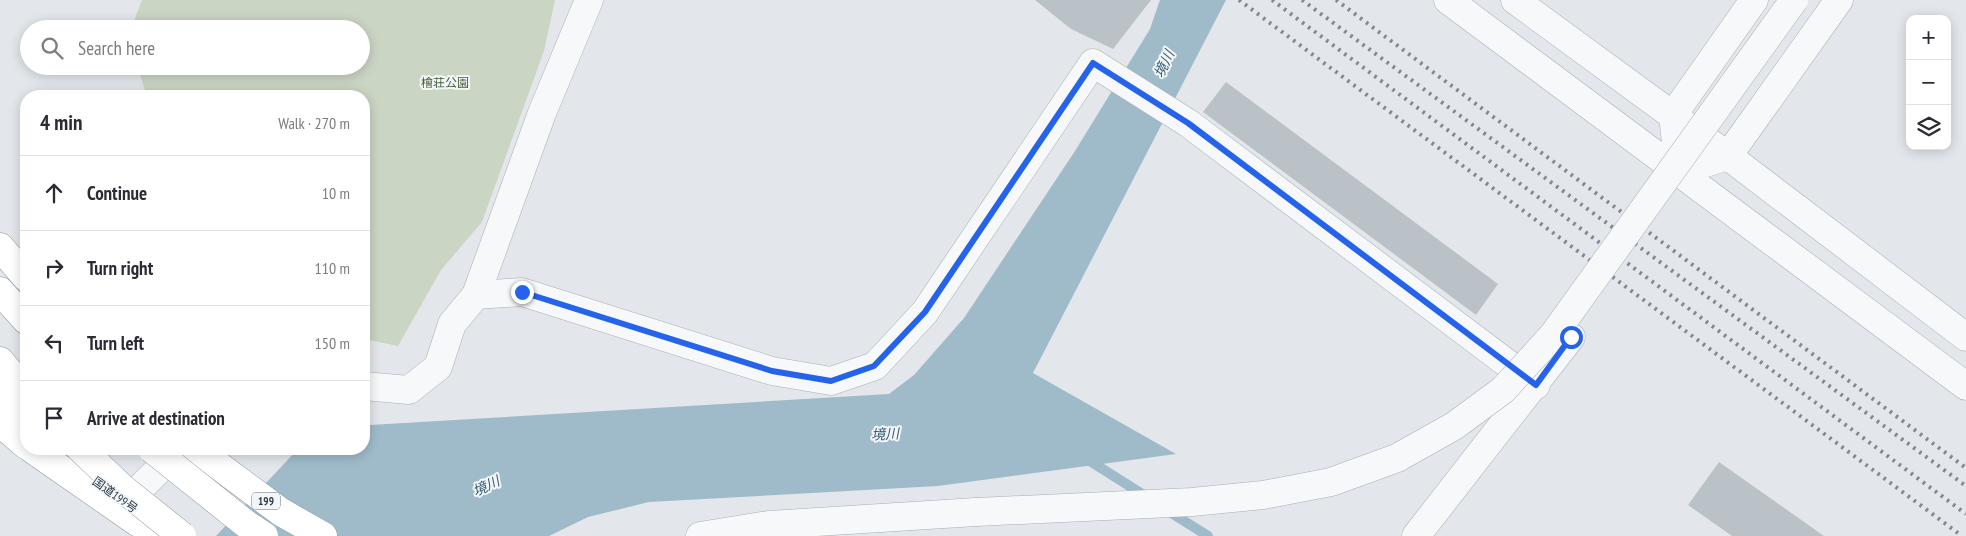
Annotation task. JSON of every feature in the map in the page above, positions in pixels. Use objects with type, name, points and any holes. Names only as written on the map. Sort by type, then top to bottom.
[{"type":"highway","points":[[0,247],[20,270]]},
{"type":"highway","points":[[0,291],[20,313]]},
{"type":"highway","points":[[0,361],[20,385]]},
{"type":"highway","points":[[0,396],[20,416]]},
{"type":"highway","points":[[0,423],[20,440]]},
{"type":"highway","points":[[41,455],[137,522],[170,533]]},
{"type":"highway","name":"国道199号","points":[[64,455],[125,503],[170,533]]},
{"type":"highway","points":[[87,455],[170,533]]},
{"type":"highway","points":[[160,455],[246,524],[264,536]]},
{"type":"highway","name":"199","points":[[204,455],[281,512],[323,536]]},
{"type":"street","points":[[370,387],[409,390],[438,368],[452,324],[476,295],[542,113],[589,0]]},
{"type":"street","points":[[1448,0],[1966,386]]},
{"type":"street","points":[[1515,0],[1728,156],[1966,337]]},
{"type":"street","points":[[1679,171],[1673,116],[1754,0]]},
{"type":"street","points":[[700,536],[976,512],[1192,502],[1264,495],[1331,482],[1397,458],[1454,426],[1503,390],[1554,334],[1794,0]]},
{"type":"street","points":[[1679,171],[1728,156],[1839,0]]},
{"type":"street","points":[[476,295],[522,292],[772,371],[831,381],[874,366],[925,312],[1093,63],[1188,123],[1536,385]]},
{"type":"street","points":[[1416,536],[1536,385],[1571,337]]},
{"type":"street","points":[[125,503],[174,455]]},
{"type":"street","points":[[906,536],[976,512]]},
{"type":"green space","name":"檜荘公園","points":[[142,0],[555,0],[544,51],[482,222],[441,270],[398,346],[370,340],[370,90],[145,90],[140,75],[370,75],[370,20],[134,20]]},
{"type":"water","name":"境川","points":[[1160,0],[1226,0],[1033,373],[1176,454],[938,486],[649,502],[588,517],[549,536],[216,536],[292,455],[370,455],[370,425],[889,394],[914,375],[964,318],[1075,151],[1150,29]]},
{"type":"building","points":[[1035,0],[1151,0],[1113,49],[1071,29]]},
{"type":"building","points":[[1226,82],[1498,284],[1476,315],[1203,112]]},
{"type":"building","points":[[1719,462],[1824,536],[1732,536],[1688,505]]},
{"type":"waterway","points":[[1085,458],[1147,497]]},
{"type":"waterway","points":[[1165,509],[1208,536]]},
{"type":"railway","points":[[1239,0],[1962,536]]},
{"type":"railway","points":[[1272,0],[1966,514]]},
{"type":"railway","points":[[1302,0],[1966,486]]},
{"type":"railway","points":[[1336,0],[1966,468]]},
{"type":"route","points":[[522,292],[772,371],[831,381],[874,366],[925,312],[1093,63],[1188,123],[1536,385],[1571,337]]}]
